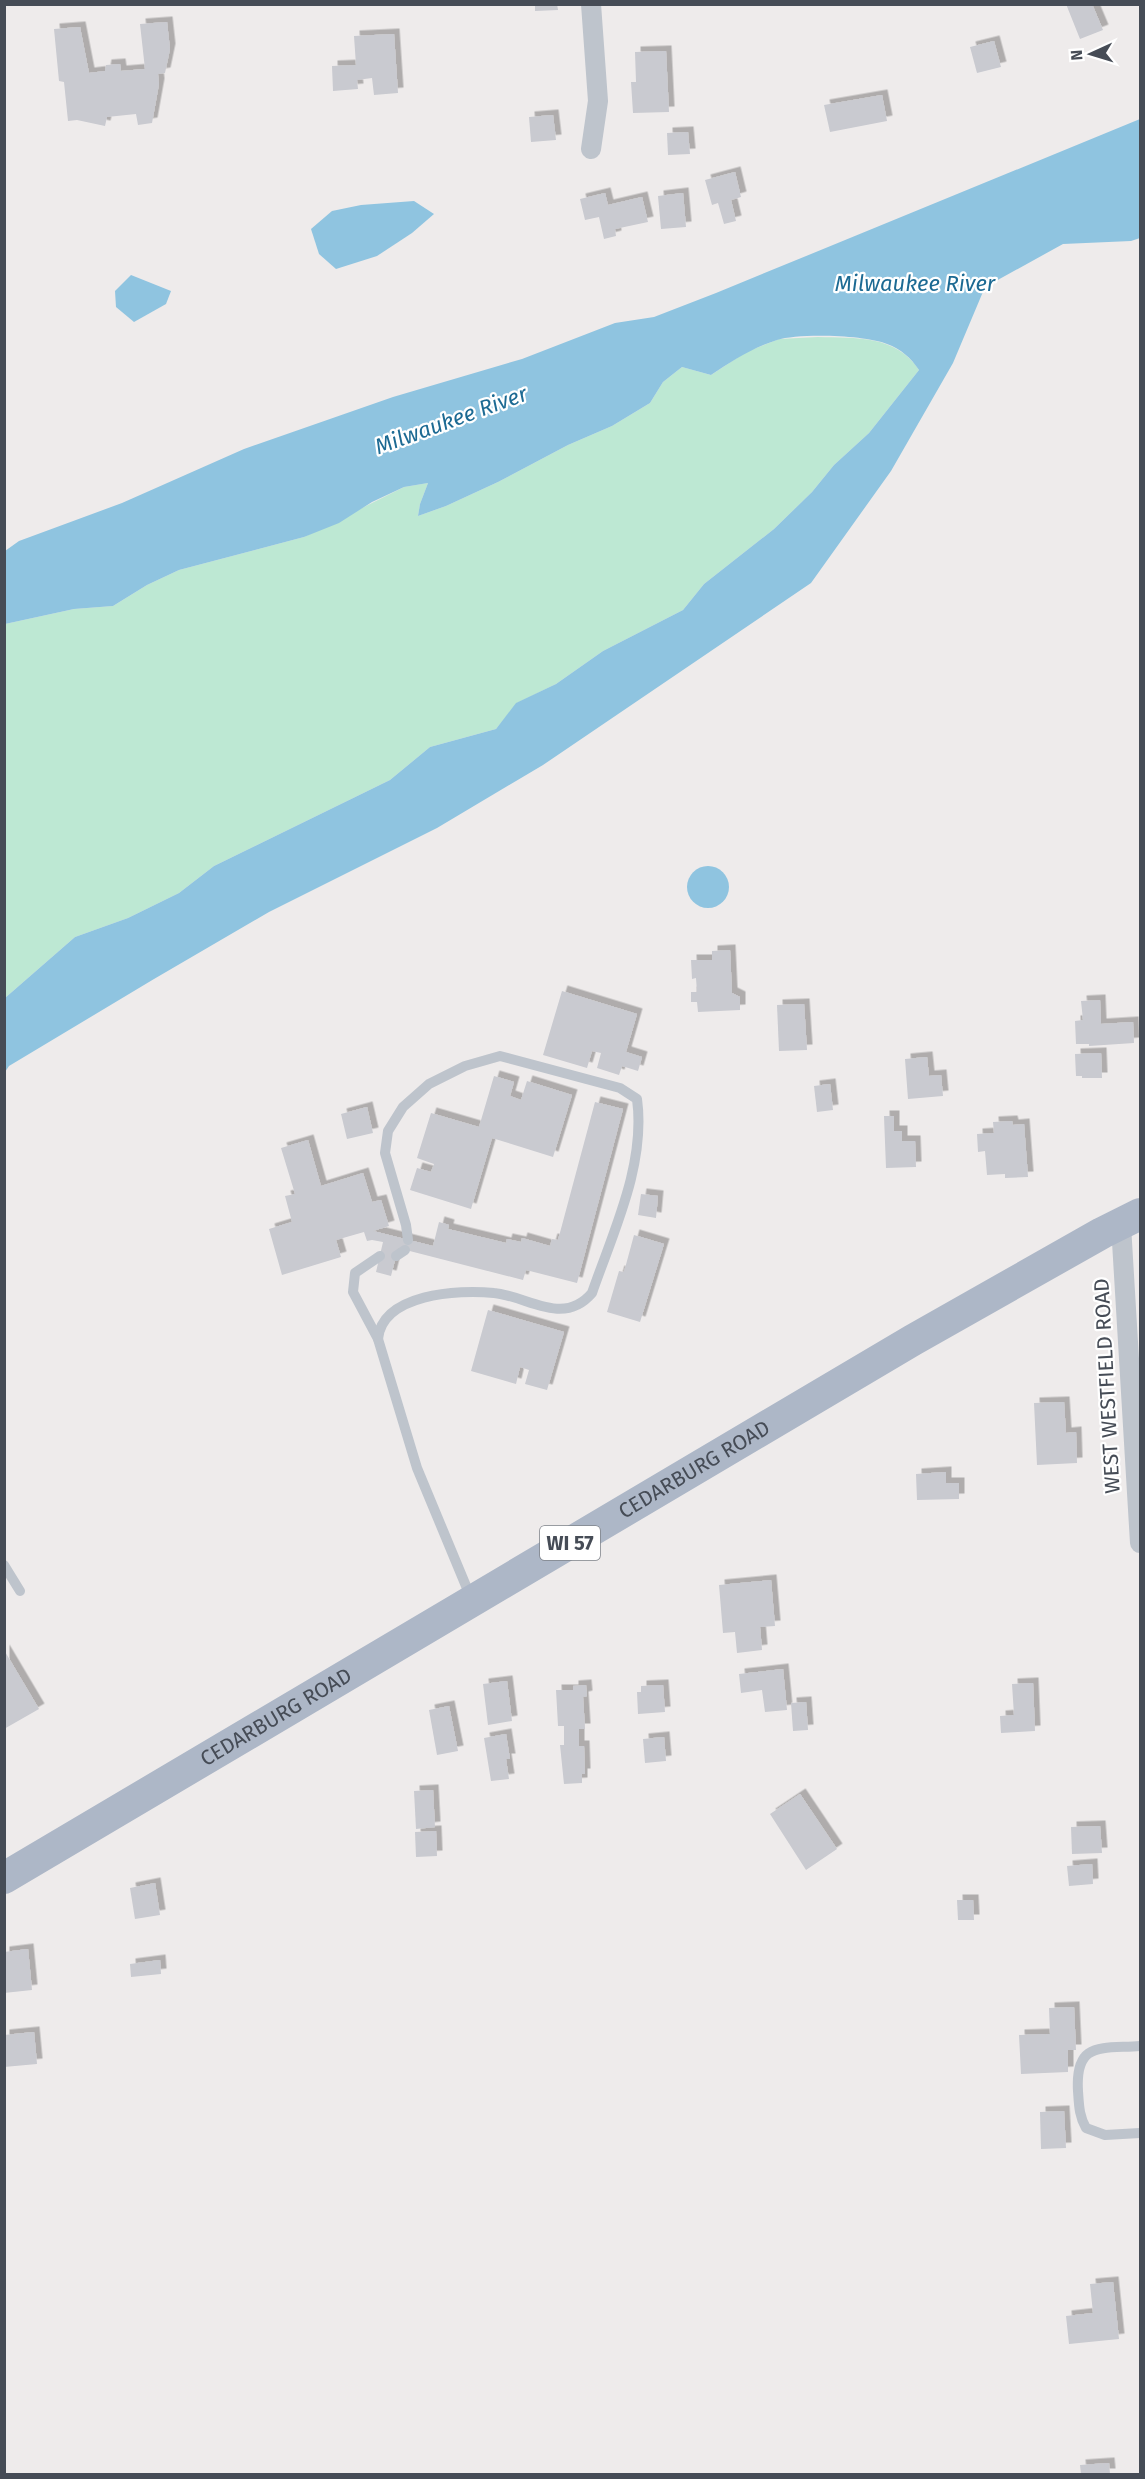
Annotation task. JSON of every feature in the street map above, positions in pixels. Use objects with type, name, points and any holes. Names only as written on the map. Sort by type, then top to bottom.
[{"type":"main road","name":"CEDARBURG ROAD","points":[[4,1878],[913,1340],[1131,1220]]},
{"type":"street","points":[[591,4],[598,101],[591,149]]},
{"type":"street","name":"WEST WESTFIELD ROAD","points":[[1131,1220],[1140,1544]]},
{"type":"lane","points":[[378,1339],[379,1328],[400,1306],[434,1294],[495,1293],[550,1308],[571,1308],[583,1303],[592,1293],[631,1179],[640,1118],[637,1099],[620,1088],[500,1056],[465,1066],[429,1084],[403,1107],[388,1131],[385,1154],[406,1225],[403,1248]]},
{"type":"lane","points":[[380,1256],[355,1273],[353,1292],[378,1339],[417,1468],[473,1601]]},
{"type":"lane","points":[[4,1565],[20,1591]]},
{"type":"lane","points":[[1140,2046],[1096,2050],[1086,2054],[1080,2061],[1077,2071],[1081,2119],[1086,2128],[1105,2135],[1140,2133]]},
{"type":"green space","points":[[818,337],[861,339],[887,344],[899,350],[919,370],[869,433],[834,465],[812,492],[774,529],[704,584],[683,610],[603,651],[556,684],[517,703],[496,729],[430,747],[390,780],[214,866],[179,893],[128,918],[75,937],[5,998],[5,624],[74,609],[113,606],[147,585],[179,570],[304,537],[404,487],[428,483],[418,516],[498,482],[568,445],[612,426],[650,403],[663,382],[682,367],[711,375],[746,352],[779,339]]},
{"type":"water","name":"Milwaukee River","points":[[1140,119],[1140,238],[1131,241],[1063,244],[985,287],[953,363],[891,471],[811,583],[543,765],[437,828],[269,912],[9,1066],[5,1072],[5,998],[75,937],[128,918],[179,893],[214,866],[390,780],[430,747],[496,729],[516,703],[556,684],[603,651],[683,610],[704,584],[774,529],[812,492],[834,465],[869,433],[919,370],[905,354],[887,344],[832,336],[800,336],[777,340],[751,351],[711,375],[682,367],[663,382],[650,403],[612,426],[568,445],[446,506],[418,516],[428,483],[404,487],[372,502],[339,523],[304,537],[179,570],[147,585],[113,606],[74,609],[5,624],[5,551],[19,541],[122,503],[244,449],[393,397],[522,359],[615,323],[654,317]]},
{"type":"water","points":[[414,201],[434,214],[412,233],[377,256],[336,269],[319,254],[311,229],[332,211],[361,205]]},
{"type":"water","points":[[131,275],[171,291],[166,304],[134,322],[116,307],[115,291]]},
{"type":"water","points":[[708,866],[716,867],[723,872],[728,879],[728,895],[723,902],[716,907],[708,908],[700,907],[693,902],[688,895],[687,887],[688,879],[693,872],[700,867]]},
{"type":"building","points":[[535,4],[557,4],[558,10],[535,11]]},
{"type":"building","points":[[1066,4],[1092,4],[1103,30],[1080,39]]},
{"type":"building","points":[[167,22],[170,49],[165,73],[158,74],[159,84],[152,123],[138,125],[136,114],[107,117],[105,126],[77,120],[68,121],[64,82],[59,81],[54,29],[80,27],[89,73],[105,71],[106,65],[120,64],[121,71],[145,69],[140,24]]},
{"type":"building","points":[[394,34],[398,93],[374,95],[372,78],[357,80],[358,89],[333,91],[332,66],[356,65],[354,36]]},
{"type":"building","points":[[994,41],[1001,67],[977,73],[970,47]]},
{"type":"building","points":[[666,51],[669,112],[633,113],[631,82],[636,82],[635,52]]},
{"type":"building","points":[[882,95],[887,121],[830,132],[824,105]]},
{"type":"building","points":[[553,115],[556,140],[531,142],[529,117]]},
{"type":"building","points":[[688,132],[690,154],[668,155],[667,133]]},
{"type":"building","points":[[735,172],[741,197],[731,200],[736,221],[724,224],[718,203],[712,205],[705,180]]},
{"type":"building","points":[[605,193],[608,205],[642,197],[648,222],[615,229],[616,236],[604,239],[599,217],[585,220],[580,199]]},
{"type":"building","points":[[683,193],[686,227],[661,229],[658,196]]},
{"type":"building","points":[[730,950],[732,993],[740,997],[740,1010],[698,1012],[697,1002],[691,1002],[691,992],[697,992],[696,978],[692,979],[691,960],[712,960],[712,951]]},
{"type":"building","points":[[562,991],[637,1014],[626,1052],[642,1057],[638,1071],[622,1066],[619,1075],[597,1068],[601,1053],[592,1051],[587,1068],[543,1055]]},
{"type":"building","points":[[1100,1000],[1101,1024],[1133,1022],[1134,1043],[1089,1046],[1089,1044],[1076,1044],[1075,1021],[1083,1020],[1081,1001]]},
{"type":"building","points":[[804,1004],[807,1050],[779,1051],[777,1005]]},
{"type":"building","points":[[1101,1053],[1102,1078],[1076,1076],[1075,1054]]},
{"type":"building","points":[[927,1057],[929,1076],[941,1075],[943,1096],[908,1099],[905,1059]]},
{"type":"building","points":[[494,1076],[514,1082],[510,1096],[521,1100],[527,1081],[572,1095],[553,1157],[492,1138],[471,1209],[410,1190],[417,1168],[431,1172],[434,1164],[417,1158],[431,1113],[479,1127]]},
{"type":"building","points":[[830,1084],[833,1110],[817,1112],[814,1086]]},
{"type":"building","points":[[595,1102],[623,1109],[577,1283],[526,1270],[523,1280],[398,1248],[391,1276],[376,1272],[383,1242],[367,1241],[364,1232],[336,1240],[341,1257],[282,1275],[269,1229],[292,1222],[285,1196],[295,1194],[281,1148],[308,1140],[321,1186],[363,1173],[372,1202],[381,1200],[389,1226],[373,1231],[433,1246],[439,1222],[449,1225],[448,1229],[506,1243],[507,1239],[521,1242],[522,1238],[550,1246],[552,1239],[558,1240]]},
{"type":"building","points":[[367,1107],[373,1133],[347,1139],[341,1114]]},
{"type":"building","points":[[884,1116],[894,1116],[894,1131],[902,1131],[902,1141],[915,1141],[916,1167],[886,1168]]},
{"type":"building","points":[[1012,1121],[1013,1125],[1024,1124],[1028,1177],[1005,1178],[1005,1174],[987,1175],[985,1151],[978,1152],[977,1134],[994,1133],[993,1122]]},
{"type":"building","points":[[641,1194],[658,1196],[656,1218],[638,1215]]},
{"type":"building","points":[[634,1235],[664,1244],[640,1322],[607,1312],[619,1271],[624,1272]]},
{"type":"building","points":[[488,1310],[564,1332],[547,1390],[525,1384],[529,1370],[520,1367],[516,1384],[471,1371]]},
{"type":"building","points":[[1064,1402],[1066,1433],[1076,1432],[1077,1463],[1037,1465],[1034,1403]]},
{"type":"building","points":[[946,1472],[946,1483],[959,1483],[959,1499],[917,1500],[916,1474]]},
{"type":"building","points":[[771,1580],[775,1626],[760,1627],[762,1650],[737,1653],[735,1632],[723,1633],[719,1585]]},
{"type":"building","points":[[4,1650],[39,1709],[4,1729]]},
{"type":"building","points":[[783,1669],[787,1710],[765,1712],[762,1690],[741,1693],[739,1674]]},
{"type":"building","points":[[507,1681],[512,1721],[488,1725],[483,1684]]},
{"type":"building","points":[[1033,1683],[1035,1731],[1001,1733],[1000,1716],[1014,1715],[1012,1684]]},
{"type":"building","points":[[586,1685],[587,1696],[583,1697],[585,1729],[579,1729],[579,1746],[584,1746],[585,1774],[582,1774],[582,1783],[564,1784],[560,1745],[564,1745],[564,1726],[558,1726],[556,1690],[573,1690],[573,1686]]},
{"type":"building","points":[[663,1685],[665,1712],[638,1714],[637,1692],[641,1692],[641,1686]]},
{"type":"building","points":[[806,1702],[808,1730],[793,1731],[791,1703]]},
{"type":"building","points":[[449,1706],[458,1751],[437,1755],[429,1710]]},
{"type":"building","points":[[506,1734],[510,1759],[506,1759],[509,1779],[491,1781],[484,1738]]},
{"type":"building","points":[[664,1737],[666,1761],[645,1763],[643,1739]]},
{"type":"building","points":[[433,1790],[435,1827],[416,1829],[414,1791]]},
{"type":"building","points":[[800,1794],[837,1849],[806,1870],[770,1814]]},
{"type":"building","points":[[1100,1826],[1102,1853],[1072,1854],[1071,1827]]},
{"type":"building","points":[[436,1831],[437,1856],[416,1857],[415,1832]]},
{"type":"building","points":[[1092,1864],[1093,1884],[1069,1886],[1067,1866]]},
{"type":"building","points":[[155,1883],[160,1915],[135,1919],[130,1888]]},
{"type":"building","points":[[957,1900],[973,1900],[974,1920],[958,1920]]},
{"type":"building","points":[[28,1949],[32,1990],[4,1993],[4,1952]]},
{"type":"building","points":[[160,1960],[161,1974],[131,1977],[130,1964]]},
{"type":"building","points":[[1074,2007],[1076,2050],[1068,2050],[1068,2072],[1021,2074],[1019,2035],[1050,2034],[1049,2008]]},
{"type":"building","points":[[34,2032],[37,2064],[4,2067],[4,2035]]},
{"type":"building","points":[[1064,2111],[1066,2148],[1041,2149],[1040,2112]]},
{"type":"building","points":[[1113,2282],[1119,2339],[1069,2344],[1066,2316],[1093,2313],[1090,2284]]},
{"type":"building","points":[[1109,2463],[1110,2474],[1081,2474],[1080,2465]]}]
